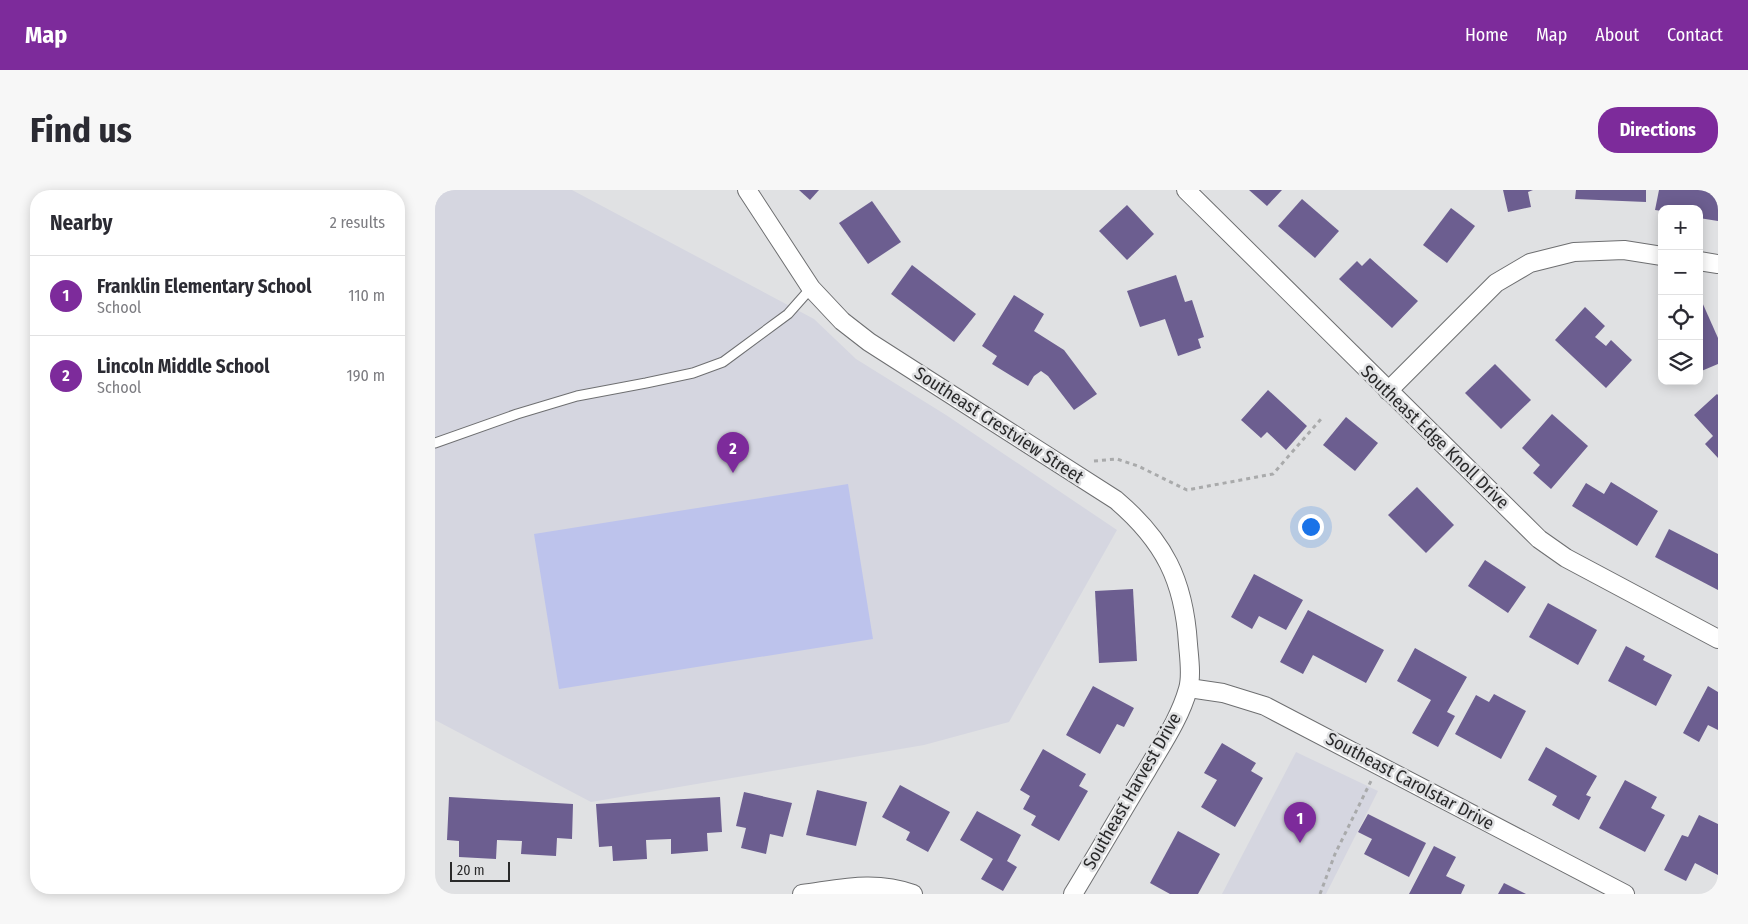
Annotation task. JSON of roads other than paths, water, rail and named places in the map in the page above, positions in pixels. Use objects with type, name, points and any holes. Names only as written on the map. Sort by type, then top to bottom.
[{"type":"street","name":"Southeast Crestview Street","points":[[747,190],[811,288],[842,321],[869,342],[1116,500],[1137,518],[1167,559],[1177,581],[1184,605],[1187,630],[1189,688]]},
{"type":"street","name":"Southeast Edge Knoll Drive","points":[[1186,190],[1539,539],[1566,558],[1718,639]]},
{"type":"street","points":[[1388,391],[1496,283],[1530,262],[1575,252],[1624,250],[1658,255]]},
{"type":"street","points":[[1703,262],[1718,264]]},
{"type":"street","name":"Southeast Carolstar Drive","points":[[1189,688],[1223,693],[1265,706],[1625,894]]},
{"type":"street","name":"Southeast Harvest Drive","points":[[1073,894],[1174,724],[1189,688]]},
{"type":"street","points":[[801,894],[868,885],[896,888],[913,894]]},
{"type":"lane","points":[[435,443],[517,414],[577,396],[665,379],[723,362],[788,314],[811,288]]},
{"type":"place","name":"Lincoln Middle School","points":[[733,473]]},
{"type":"place","name":"Franklin Elementary School","points":[[1300,843]]}]
